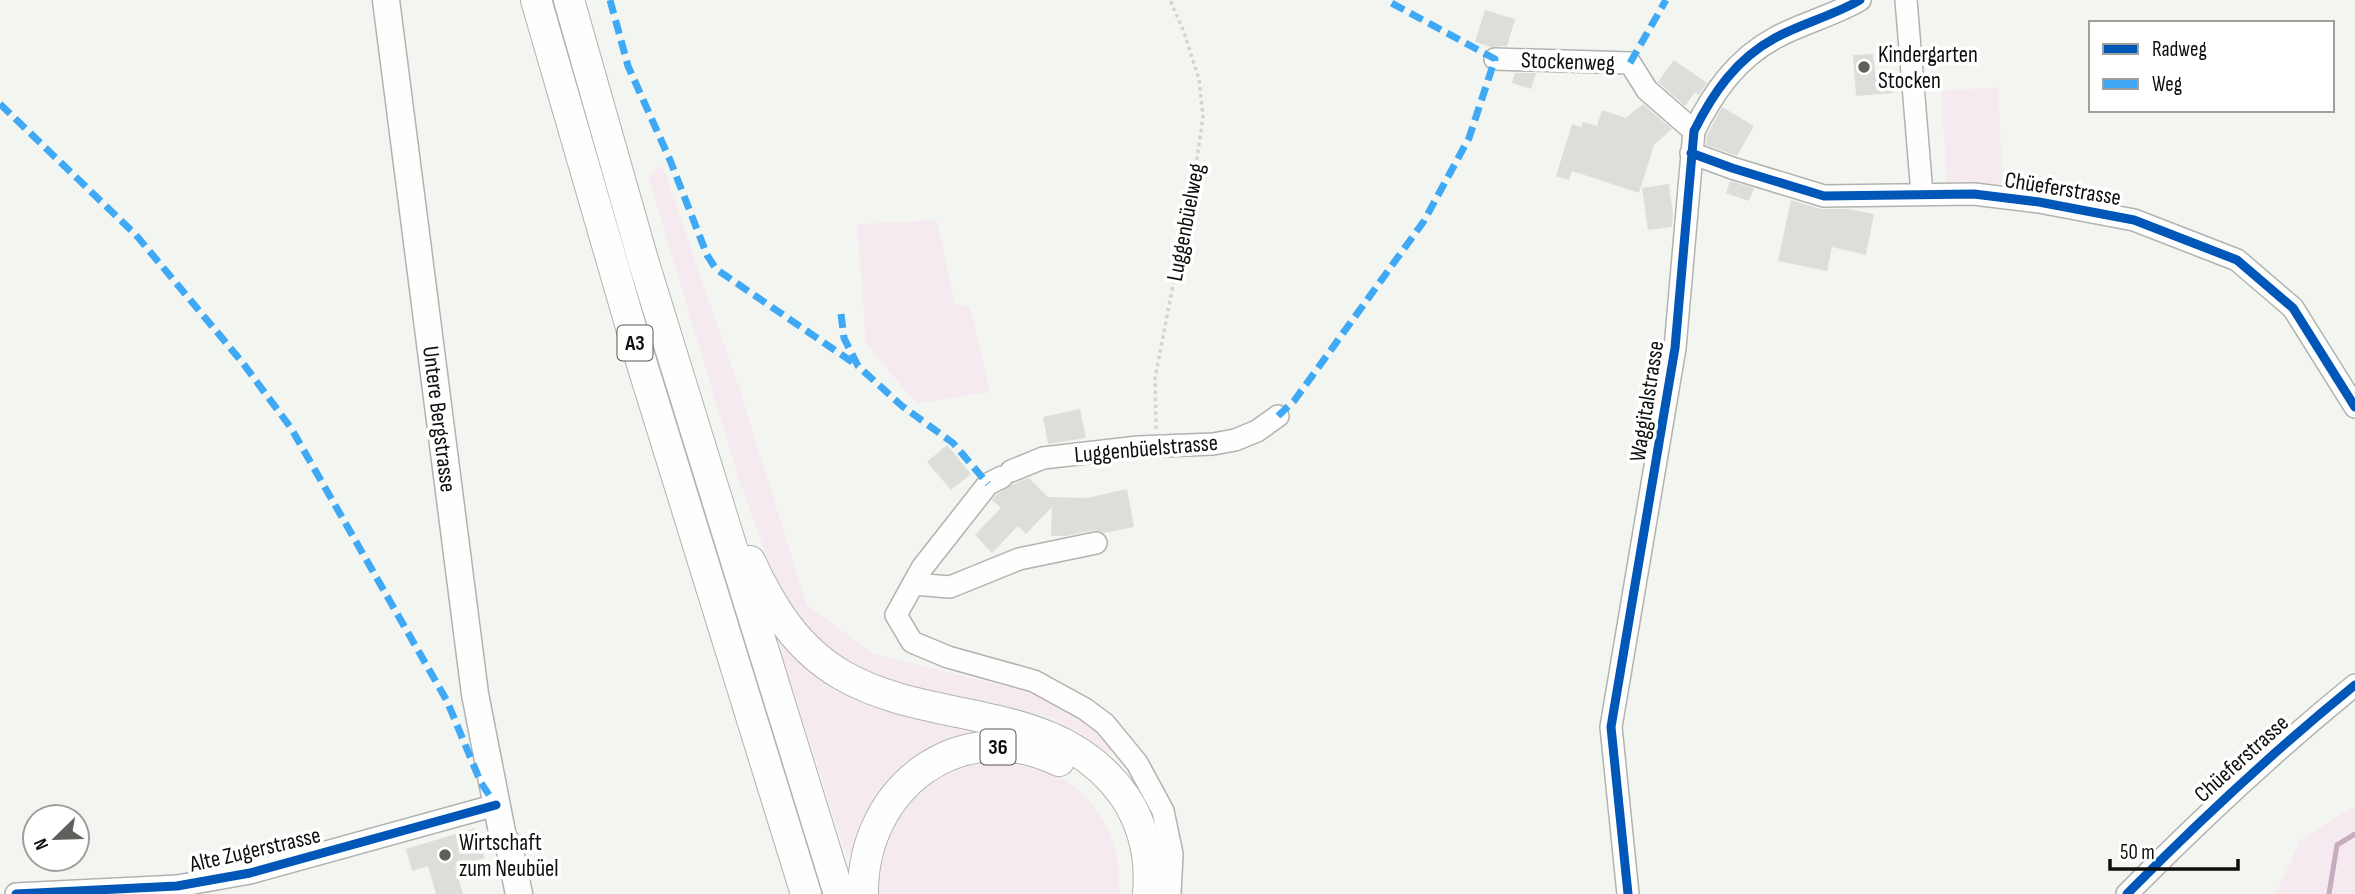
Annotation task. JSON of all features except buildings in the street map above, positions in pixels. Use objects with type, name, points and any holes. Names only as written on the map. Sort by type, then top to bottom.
[{"type":"highway","name":"A3","points":[[536,0],[629,322],[806,894]]},
{"type":"highway","name":"A3","points":[[569,0],[635,234],[839,894]]},
{"type":"highway","points":[[706,468],[766,595],[802,644],[830,667],[872,690],[1034,731],[1083,754],[1115,783],[1134,812],[1148,858],[1148,894]]},
{"type":"highway","name":"36","points":[[863,894],[864,867],[874,830],[885,809],[900,790],[917,774],[939,760],[972,749],[993,747],[1024,749],[1054,759],[1073,770],[1097,790],[1116,817],[1125,839],[1130,861],[1130,894]]},
{"type":"highway","points":[[775,798],[781,858],[792,894]]},
{"type":"main road","name":"Untere Bergstrasse","points":[[386,0],[475,694],[502,836],[509,846],[519,894]]},
{"type":"main road","name":"Untere Bergstrasse","points":[[502,836],[499,848],[503,894]]},
{"type":"street","name":"Waggitalstrasse","points":[[1628,894],[1611,727],[1675,348],[1692,142],[1709,101],[1749,55],[1776,38],[1860,0]]},
{"type":"street","points":[[1906,0],[1922,194]]},
{"type":"street","name":"Stockenweg","points":[[1495,59],[1630,63],[1647,90],[1692,142]]},
{"type":"street","name":"Chüeferstrasse","points":[[1692,142],[1824,196],[1974,194],[2039,202],[2134,220],[2237,260],[2293,308],[2355,407]]},
{"type":"street","name":"Luggenbüelstrasse","points":[[1170,894],[1172,854],[1163,811],[1138,763],[1105,724],[1063,695],[1034,681],[948,657],[912,642],[896,615],[922,568],[988,484],[1006,474],[1043,458],[1235,440],[1257,431],[1278,416]]},
{"type":"street","points":[[913,584],[950,587],[1019,559],[1096,543]]},
{"type":"street","name":"Chüeferstrasse","points":[[2127,894],[2286,741],[2355,685]]},
{"type":"street","name":"Alte Zugerstrasse","points":[[16,894],[177,886],[238,876],[496,805]]},
{"type":"shaded area","points":[[1998,87],[2003,184],[1947,183],[1941,91]]},
{"type":"shaded area","points":[[662,165],[738,384],[807,605],[874,654],[1068,702],[1113,750],[1103,757],[1048,717],[872,677],[808,633],[788,606],[767,558],[738,477],[648,176]]},
{"type":"shaded area","points":[[937,220],[955,305],[970,306],[990,392],[917,404],[866,344],[857,224]]},
{"type":"shaded area","points":[[773,629],[790,645],[1012,734],[974,740],[847,857]]},
{"type":"shaded area","points":[[1010,760],[1038,767],[1061,777],[1091,802],[1102,818],[1116,854],[1119,894],[877,894],[882,845],[915,792],[940,776],[971,763]]},
{"type":"shaded area","points":[[2355,806],[2355,894],[2275,894],[2301,839]]},
{"type":"waterway","points":[[2329,894],[2337,845],[2355,834]]},
{"type":"marked path","points":[[610,0],[628,66],[670,160],[707,255],[716,269],[858,366]]},
{"type":"marked path","points":[[1278,416],[1294,401],[1424,221],[1469,138],[1495,59],[1386,0]]},
{"type":"marked path","points":[[1630,63],[1666,0]]},
{"type":"marked path","points":[[0,104],[136,235],[242,362],[291,428],[447,701],[481,783],[496,805]]},
{"type":"marked path","points":[[841,314],[844,338],[858,366],[902,406],[953,443],[988,484]]},
{"type":"cycle path","points":[[1628,894],[1611,727],[1675,348],[1694,131],[1727,78],[1761,46],[1860,0]]},
{"type":"cycle path","points":[[1691,153],[1824,196],[1974,194],[2039,202],[2134,220],[2237,260],[2293,308],[2355,407]]},
{"type":"cycle path","points":[[2127,894],[2238,786],[2355,685]]},
{"type":"cycle path","points":[[16,894],[177,886],[250,873],[496,805]]},
{"type":"place","name":"Kindergarten Stocken","points":[[1864,67]]},
{"type":"place","name":"Wirtschaft zum Neubüel","points":[[445,855]]}]
